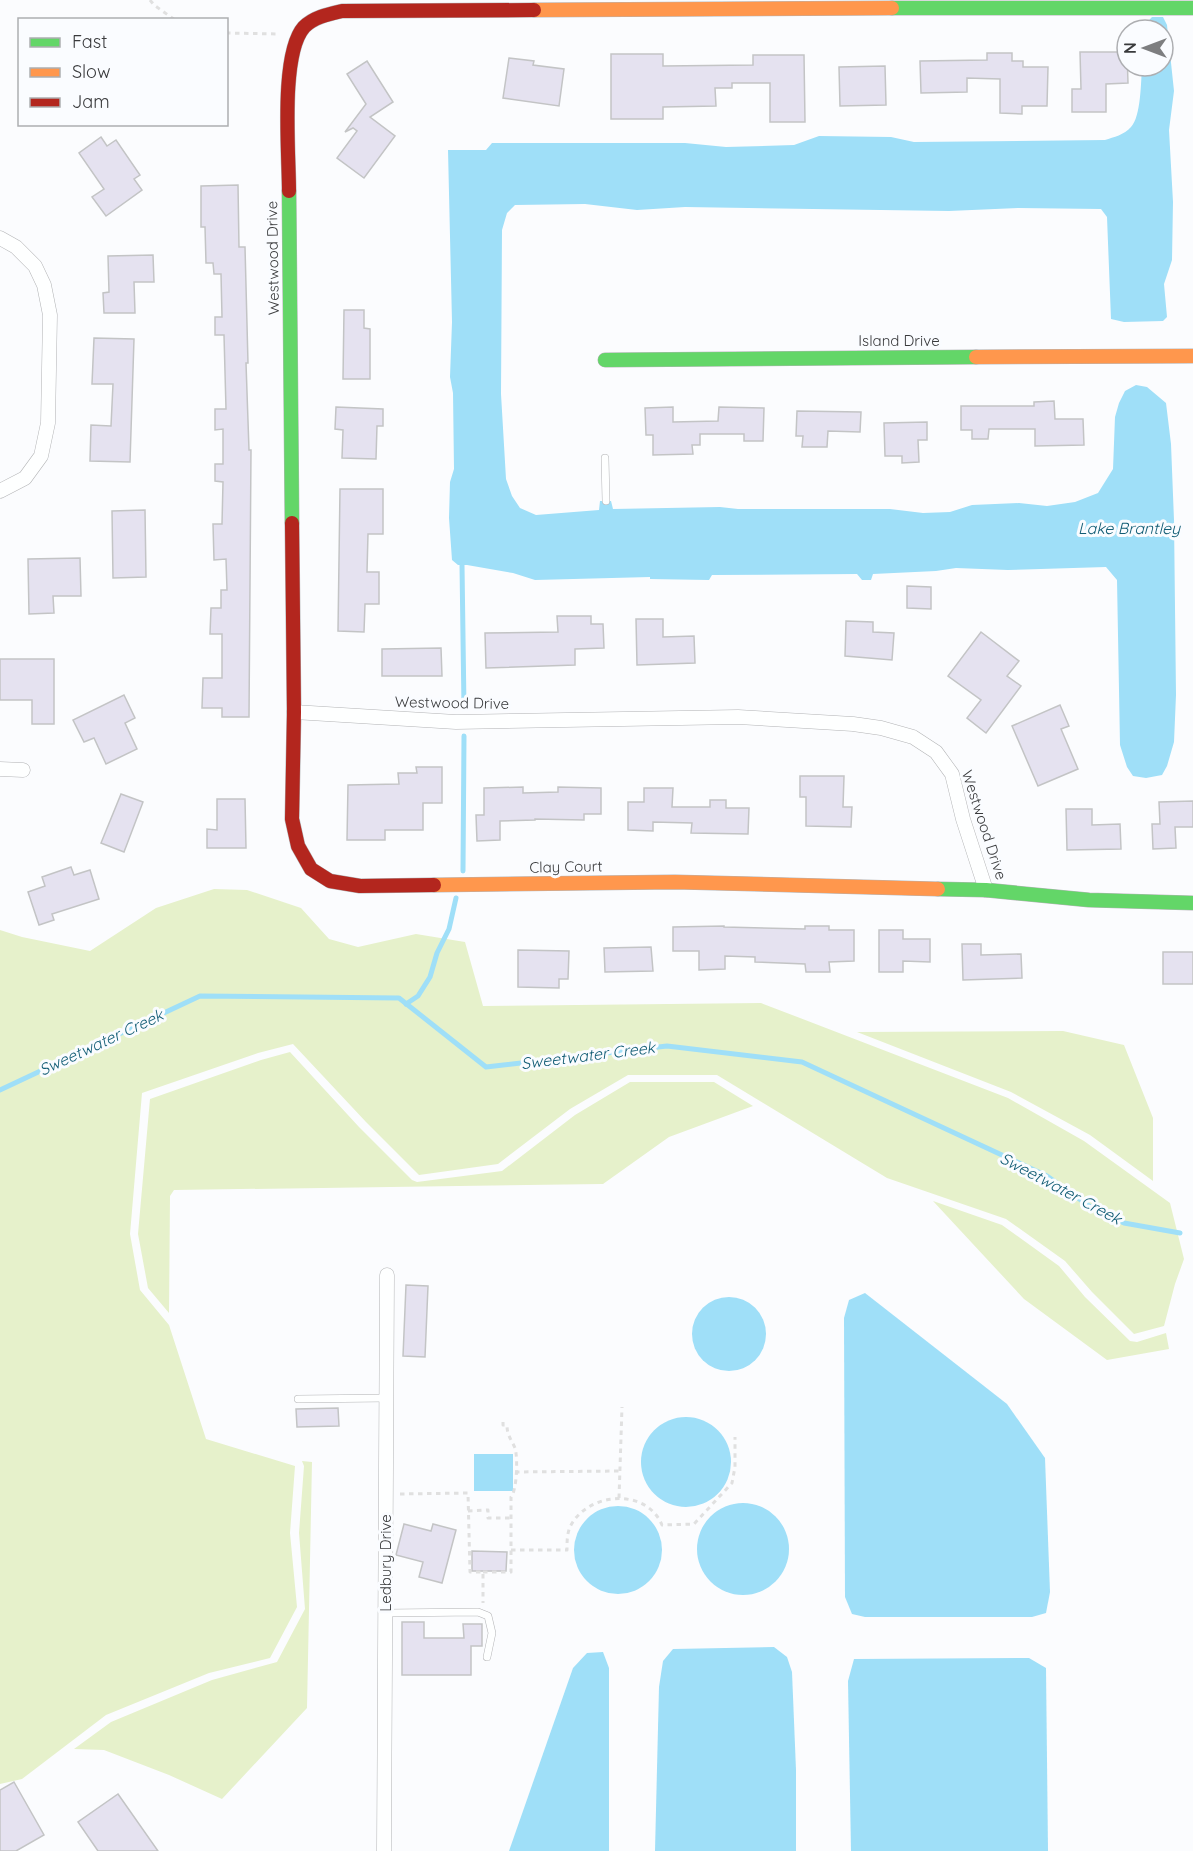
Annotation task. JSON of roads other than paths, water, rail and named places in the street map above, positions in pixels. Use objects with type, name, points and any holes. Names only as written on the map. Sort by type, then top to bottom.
[{"type":"street","points":[[433,6],[1018,4],[1193,8]]},
{"type":"street","name":"Westwood Drive","points":[[433,6],[342,11],[320,16],[302,30],[292,50],[288,72],[294,712],[456,722],[738,717],[853,724],[881,728],[913,737],[936,752],[952,774],[963,819],[986,890],[1111,902],[1193,903]]},
{"type":"street","points":[[0,238],[16,247],[34,266],[44,285],[50,315],[48,423],[41,456],[25,478],[0,491]]},
{"type":"street","name":"Island Drive","points":[[605,360],[1193,356]]},
{"type":"street","name":"Clay Court","points":[[294,712],[292,819],[298,846],[311,869],[330,881],[360,886],[675,882],[986,890]]},
{"type":"street","points":[[0,769],[23,770]]},
{"type":"street","name":"Ledbury Drive","points":[[384,1851],[387,1275]]},
{"type":"lane","points":[[605,458],[606,501]]},
{"type":"lane","points":[[298,1399],[387,1398]]},
{"type":"lane","points":[[386,1613],[478,1612],[488,1616],[492,1633],[487,1657]]},
{"type":"water","name":"Lake Brantley","points":[[1141,78],[1173,78],[1174,91],[1169,130],[1173,202],[1172,260],[1164,284],[1167,317],[1163,321],[1124,322],[1111,319],[1107,217],[1101,209],[1018,208],[949,211],[685,207],[637,210],[585,204],[515,205],[507,213],[502,230],[501,394],[506,479],[512,496],[520,508],[536,515],[599,510],[600,501],[611,501],[613,509],[720,507],[890,509],[923,513],[950,512],[972,505],[1019,503],[1047,506],[1075,502],[1098,493],[1113,469],[1115,417],[1119,403],[1125,391],[1136,385],[1147,387],[1166,403],[1171,444],[1174,520],[1176,695],[1174,742],[1162,775],[1146,778],[1133,776],[1127,767],[1120,745],[1117,580],[1106,567],[1008,570],[956,568],[873,574],[871,580],[862,580],[857,574],[712,575],[709,580],[650,579],[650,577],[535,580],[513,573],[458,565],[452,560],[449,518],[450,482],[454,469],[453,393],[450,377],[452,322],[448,150],[486,150],[492,143],[685,143],[726,147],[794,145],[819,136],[891,137],[914,142],[1105,140],[1131,127],[1137,115]]},
{"type":"water","points":[[865,1293],[1007,1404],[1045,1458],[1050,1592],[1046,1613],[1032,1617],[865,1617],[852,1614],[845,1597],[844,1318],[849,1300]]},
{"type":"water","points":[[722,1297],[736,1297],[750,1303],[760,1313],[766,1327],[764,1348],[750,1365],[736,1371],[722,1371],[708,1365],[698,1355],[692,1341],[692,1327],[698,1313],[708,1303]]},
{"type":"water","points":[[686,1417],[703,1420],[718,1430],[728,1445],[731,1462],[728,1479],[718,1494],[703,1504],[686,1507],[669,1504],[654,1494],[644,1479],[641,1462],[644,1445],[654,1430],[669,1420]]},
{"type":"water","points":[[474,1454],[513,1454],[513,1491],[474,1491]]},
{"type":"water","points":[[743,1503],[761,1507],[776,1516],[785,1531],[789,1549],[785,1567],[776,1582],[761,1591],[743,1595],[725,1591],[710,1582],[701,1567],[697,1549],[701,1531],[710,1516],[725,1507]]},
{"type":"water","points":[[609,1506],[627,1506],[643,1513],[655,1525],[662,1541],[662,1559],[655,1575],[643,1587],[627,1594],[609,1594],[593,1587],[581,1575],[574,1559],[574,1541],[581,1525],[593,1513]]},
{"type":"water","points":[[774,1647],[787,1657],[792,1672],[796,1770],[796,1851],[655,1851],[659,1687],[663,1661],[673,1649]]},
{"type":"water","points":[[603,1652],[609,1668],[609,1851],[509,1851],[573,1668],[587,1653]]},
{"type":"water","points":[[1029,1658],[1046,1668],[1048,1851],[851,1851],[848,1681],[854,1659]]},
{"type":"waterway","points":[[462,565],[464,708]]},
{"type":"waterway","points":[[463,871],[464,736]]},
{"type":"waterway","points":[[406,1004],[418,996],[430,977],[437,953],[449,929],[456,898]]},
{"type":"waterway","name":"Sweetwater Creek","points":[[0,1090],[200,996],[399,998],[486,1067],[667,1046],[802,1062],[1047,1176],[1092,1208],[1124,1223],[1180,1233]]}]
